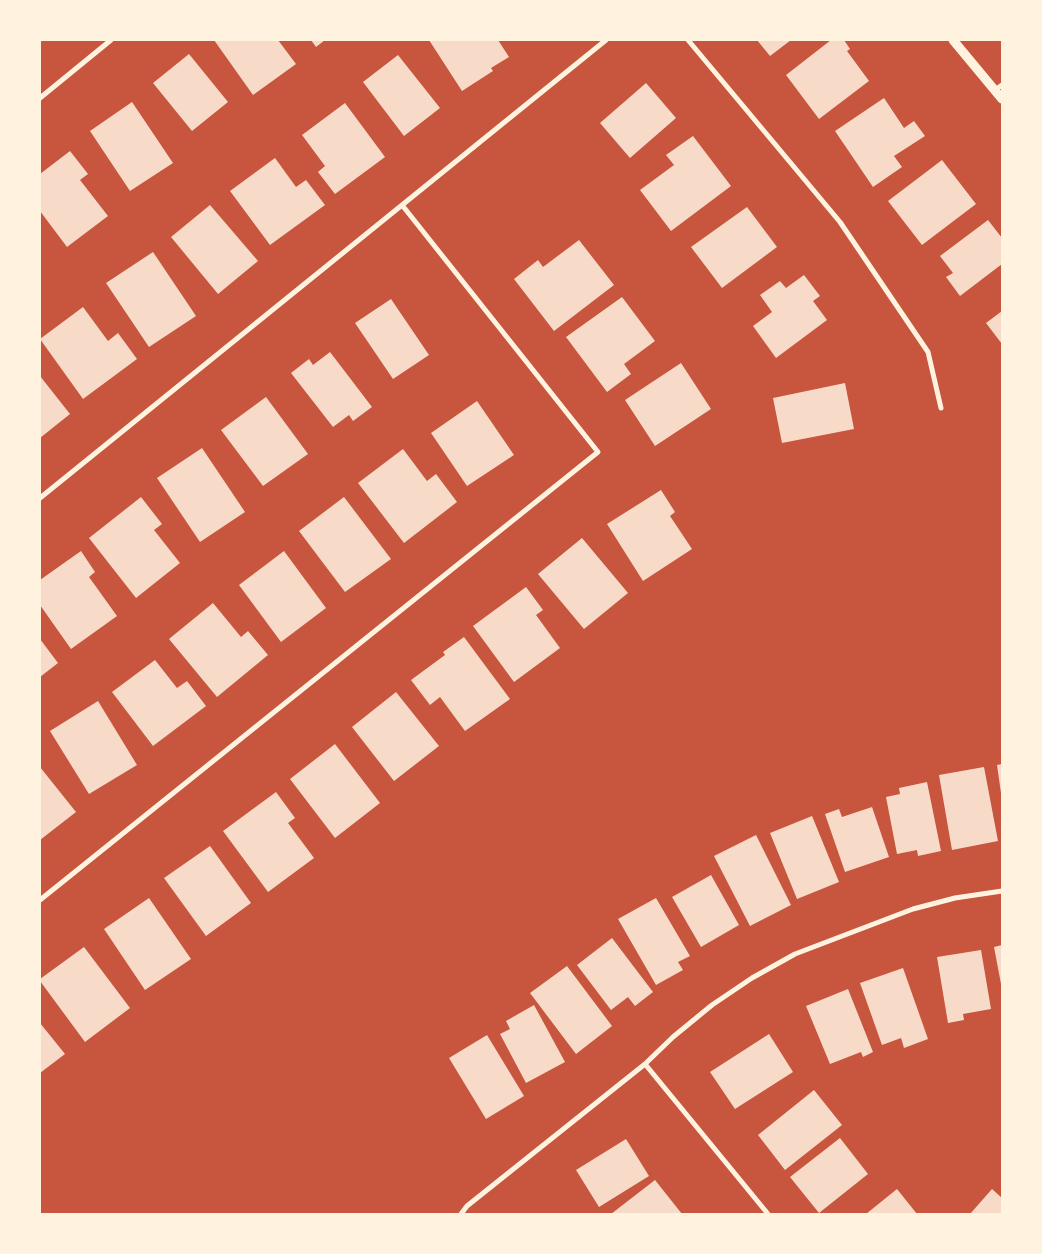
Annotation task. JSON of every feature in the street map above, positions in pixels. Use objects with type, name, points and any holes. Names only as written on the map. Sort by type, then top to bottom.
[{"type":"street","points":[[40,98],[111,40]]},
{"type":"street","points":[[40,498],[606,40]]},
{"type":"street","points":[[688,40],[840,222],[928,352],[941,408]]},
{"type":"street","points":[[953,40],[999,87],[1002,99]]},
{"type":"street","points":[[40,900],[598,452],[402,205]]},
{"type":"street","points":[[461,1214],[467,1206],[645,1064],[673,1037],[712,1005],[752,978],[795,954],[913,909],[955,898],[1002,891]]},
{"type":"street","points":[[645,1064],[768,1214]]},
{"type":"building","points":[[214,40],[278,40],[296,64],[253,95]]},
{"type":"building","points":[[311,40],[325,40],[316,47]]},
{"type":"building","points":[[429,40],[498,40],[509,57],[491,68],[493,71],[462,91]]},
{"type":"building","points":[[757,40],[791,40],[770,56]]},
{"type":"building","points":[[831,40],[844,40],[850,49],[847,51],[869,81],[819,119],[786,75]]},
{"type":"building","points":[[189,54],[228,102],[192,131],[153,83]]},
{"type":"building","points":[[398,55],[440,108],[404,136],[363,82]]},
{"type":"building","points":[[646,83],[676,118],[630,158],[600,123]]},
{"type":"building","points":[[884,98],[904,128],[914,121],[925,136],[894,156],[902,167],[873,187],[835,131]]},
{"type":"building","points":[[132,102],[173,163],[130,191],[90,131]]},
{"type":"building","points":[[345,103],[385,157],[335,194],[318,172],[325,166],[302,135]]},
{"type":"building","points":[[693,136],[731,186],[671,231],[640,190],[674,165],[666,155]]},
{"type":"building","points":[[70,151],[88,174],[80,180],[108,216],[67,247],[40,211],[40,174]]},
{"type":"building","points":[[275,158],[296,187],[306,180],[325,205],[270,245],[230,191]]},
{"type":"building","points":[[942,160],[976,204],[922,245],[888,201]]},
{"type":"building","points":[[210,205],[258,261],[218,294],[171,237]]},
{"type":"building","points":[[747,207],[777,247],[722,288],[691,247]]},
{"type":"building","points":[[988,220],[1002,238],[1002,264],[960,296],[946,277],[953,273],[940,256]]},
{"type":"building","points":[[579,240],[614,285],[554,331],[514,279],[538,260],[543,267]]},
{"type":"building","points":[[153,252],[196,316],[149,347],[106,283]]},
{"type":"building","points":[[804,275],[820,296],[813,301],[827,320],[776,358],[753,326],[772,312],[760,295],[780,281],[786,288]]},
{"type":"building","points":[[622,297],[655,341],[624,364],[631,374],[607,392],[566,337]]},
{"type":"building","points":[[391,299],[429,355],[393,379],[355,323]]},
{"type":"building","points":[[83,307],[108,341],[118,333],[137,359],[83,399],[40,339]]},
{"type":"building","points":[[1002,311],[1002,344],[986,323]]},
{"type":"building","points":[[330,352],[372,407],[353,421],[349,415],[333,427],[291,373],[309,359],[313,365]]},
{"type":"building","points":[[681,363],[711,409],[655,446],[625,400]]},
{"type":"building","points":[[40,376],[70,414],[40,438]]},
{"type":"building","points":[[845,383],[854,429],[782,443],[773,398]]},
{"type":"building","points":[[266,397],[308,454],[263,486],[221,430]]},
{"type":"building","points":[[477,401],[514,455],[467,486],[431,433]]},
{"type":"building","points":[[202,448],[245,512],[200,542],[157,478]]},
{"type":"building","points":[[403,449],[427,481],[436,474],[457,502],[404,543],[358,483]]},
{"type":"building","points":[[661,490],[675,512],[670,516],[692,549],[643,581],[607,524]]},
{"type":"building","points":[[141,497],[162,524],[154,530],[180,563],[136,598],[89,538]]},
{"type":"building","points":[[344,497],[391,559],[345,592],[299,531]]},
{"type":"building","points":[[582,538],[628,593],[584,629],[538,574]]},
{"type":"building","points":[[81,551],[95,572],[89,577],[117,616],[71,649],[40,605],[40,580]]},
{"type":"building","points":[[284,551],[326,608],[281,642],[239,585]]},
{"type":"building","points":[[526,587],[543,610],[536,615],[560,648],[514,682],[473,626]]},
{"type":"building","points":[[213,603],[241,637],[248,631],[268,655],[217,697],[169,639]]},
{"type":"building","points":[[464,637],[510,699],[465,731],[440,697],[430,705],[411,680],[445,655],[443,652]]},
{"type":"building","points":[[40,639],[58,663],[40,677]]},
{"type":"building","points":[[155,660],[177,688],[187,681],[206,706],[153,746],[112,692]]},
{"type":"building","points":[[396,692],[439,746],[394,781],[352,727]]},
{"type":"building","points":[[98,701],[137,765],[89,794],[50,731]]},
{"type":"building","points":[[335,744],[380,803],[335,838],[290,779]]},
{"type":"building","points":[[1002,764],[1002,793],[1001,793],[997,765]]},
{"type":"building","points":[[40,767],[76,812],[40,840]]},
{"type":"building","points":[[984,767],[998,841],[952,850],[939,775]]},
{"type":"building","points":[[927,782],[941,851],[918,856],[917,850],[897,854],[886,797],[900,794],[899,788]]},
{"type":"building","points":[[276,792],[295,818],[288,823],[314,858],[268,892],[223,831]]},
{"type":"building","points":[[872,807],[889,857],[845,872],[825,814],[839,809],[842,817]]},
{"type":"building","points":[[812,816],[839,882],[797,899],[770,833]]},
{"type":"building","points":[[756,835],[791,905],[750,926],[714,856]]},
{"type":"building","points":[[210,846],[251,903],[206,936],[164,878]]},
{"type":"building","points":[[711,875],[739,925],[701,947],[672,897]]},
{"type":"building","points":[[149,898],[191,959],[145,990],[104,929]]},
{"type":"building","points":[[656,898],[690,956],[678,962],[683,970],[656,985],[618,919]]},
{"type":"building","points":[[612,938],[653,992],[635,1006],[628,997],[611,1010],[577,965]]},
{"type":"building","points":[[1002,945],[1002,984],[1001,984],[994,947]]},
{"type":"building","points":[[84,947],[130,1008],[85,1042],[40,981],[40,979]]},
{"type":"building","points":[[981,950],[991,1009],[963,1014],[964,1020],[948,1023],[937,957]]},
{"type":"building","points":[[567,966],[612,1026],[576,1054],[530,993]]},
{"type":"building","points":[[903,968],[928,1039],[904,1048],[901,1038],[882,1045],[860,983]]},
{"type":"building","points":[[848,989],[873,1052],[863,1057],[861,1052],[830,1064],[806,1006]]},
{"type":"building","points":[[534,1005],[565,1062],[526,1083],[500,1034],[510,1029],[506,1021]]},
{"type":"building","points":[[40,1023],[65,1054],[40,1073]]},
{"type":"building","points":[[769,1034],[793,1072],[735,1109],[710,1072]]},
{"type":"building","points":[[487,1035],[524,1096],[486,1119],[449,1058]]},
{"type":"building","points":[[814,1090],[842,1125],[785,1170],[758,1135]]},
{"type":"building","points":[[840,1138],[868,1174],[819,1213],[790,1177]]},
{"type":"building","points":[[626,1139],[649,1176],[599,1207],[576,1170]]},
{"type":"building","points":[[655,1180],[682,1214],[611,1214]]},
{"type":"building","points":[[897,1189],[917,1214],[866,1214]]},
{"type":"building","points":[[992,1189],[1002,1198],[1002,1214],[970,1214]]}]
